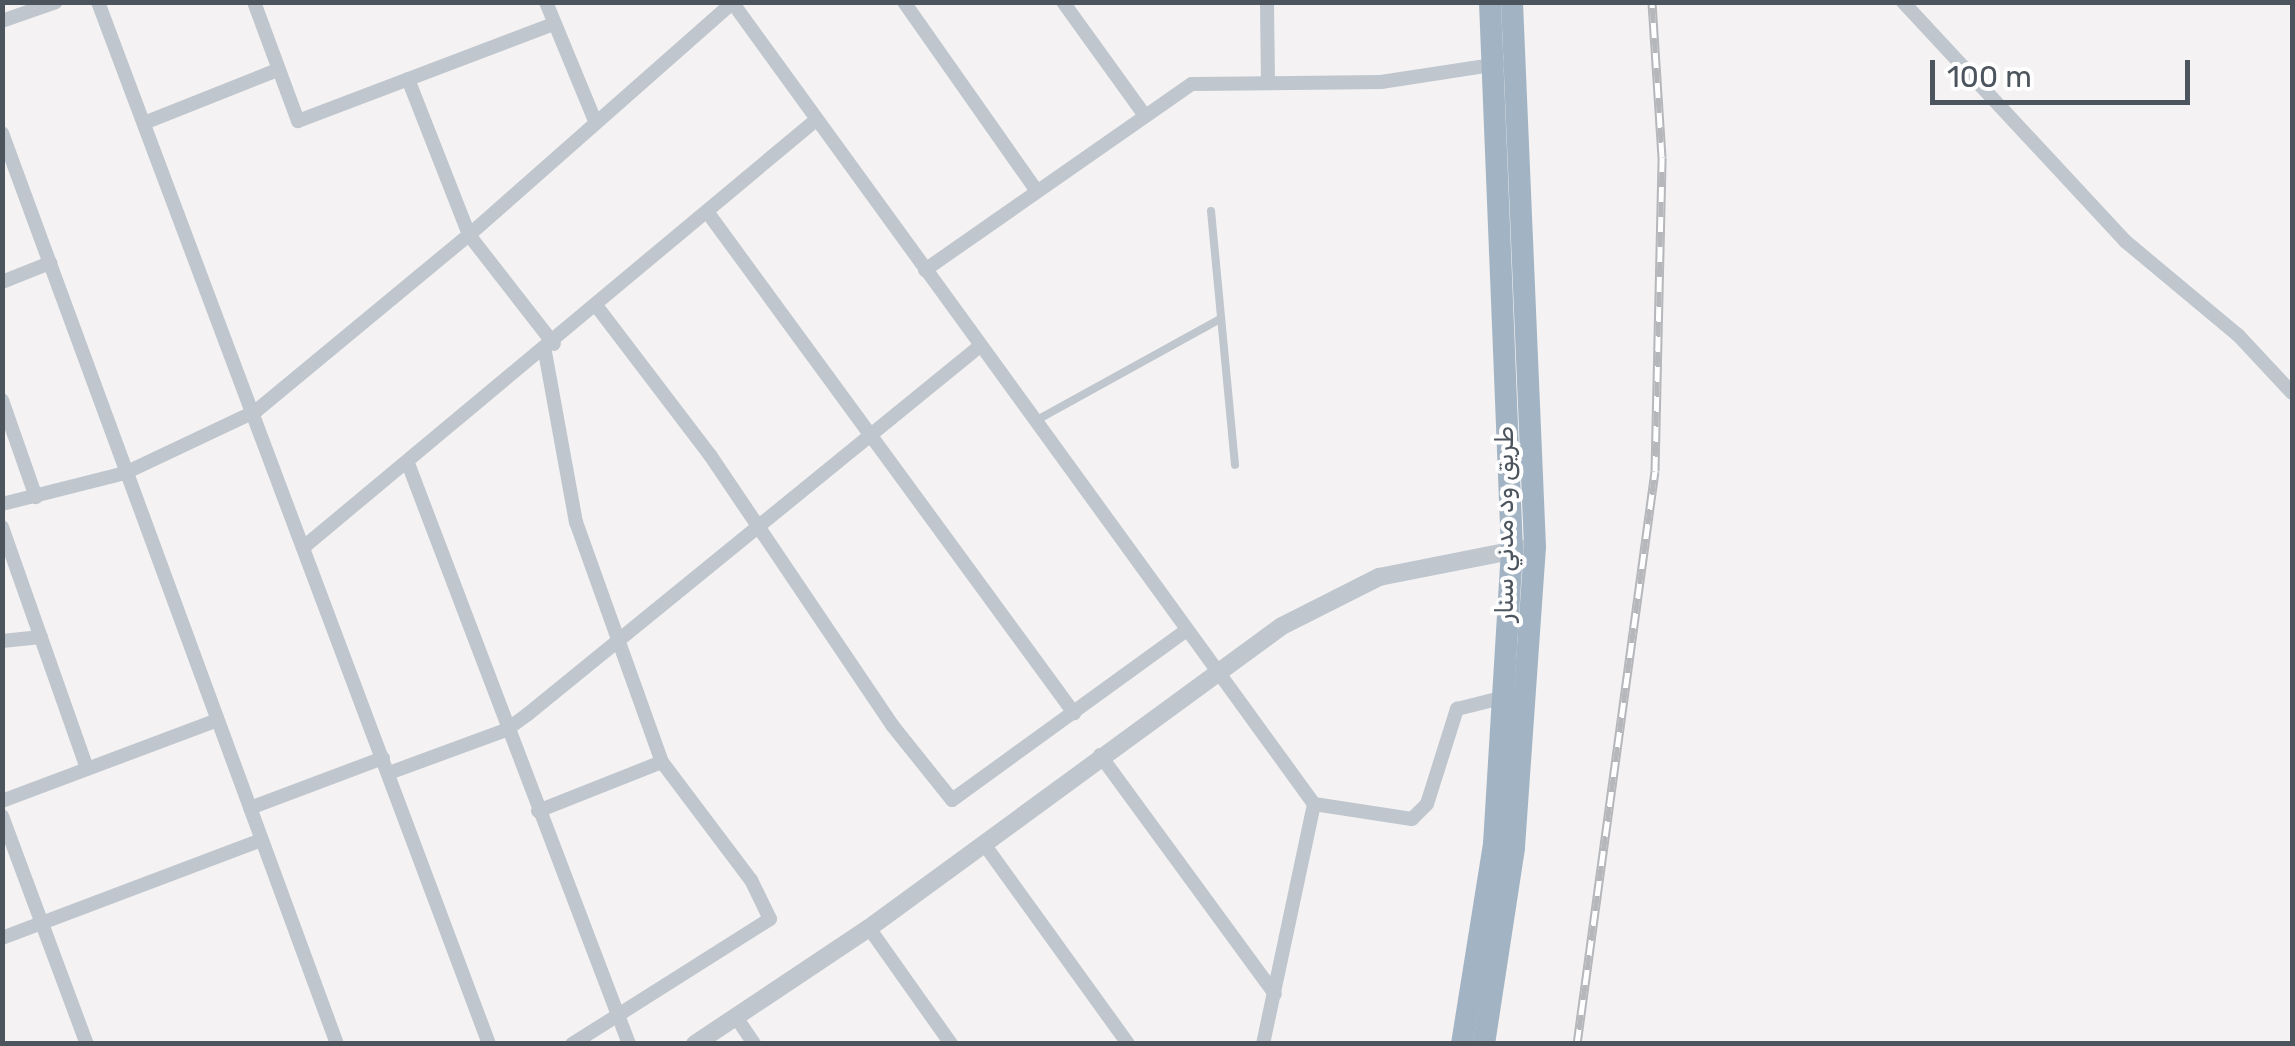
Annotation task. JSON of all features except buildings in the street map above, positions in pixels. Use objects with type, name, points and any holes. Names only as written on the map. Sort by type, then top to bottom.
[{"type":"highway","name":"طريق ود مدني سنار","points":[[1490,2],[1504,62]]},
{"type":"highway","name":"طريق ود مدني سنار","points":[[1484,1044],[1514,848],[1524,549],[1504,62],[1512,2]]},
{"type":"highway","name":"طريق ود مدني سنار","points":[[1462,1044],[1494,844],[1506,696],[1524,549]]},
{"type":"street","points":[[2,21],[56,2]]},
{"type":"street","points":[[98,2],[256,410],[488,1044]]},
{"type":"street","points":[[546,2],[595,121]]},
{"type":"street","points":[[904,2],[1036,190]]},
{"type":"street","points":[[1063,2],[1143,113]]},
{"type":"street","points":[[1267,2],[1268,80]]},
{"type":"street","points":[[1903,2],[2125,242],[2238,336],[2292,394]]},
{"type":"street","points":[[2,504],[125,473],[217,434],[256,410],[469,235],[732,3],[1314,804],[1412,818],[1427,804],[1456,709],[1506,696]]},
{"type":"street","points":[[258,4],[277,70],[298,122],[554,24]]},
{"type":"street","points":[[925,270],[1143,113],[1192,84],[1268,80],[1381,82],[1504,62]]},
{"type":"street","points":[[144,122],[277,70]]},
{"type":"street","points":[[408,79],[469,235],[550,348],[576,522],[662,762],[751,880],[770,919],[572,1044]]},
{"type":"street","points":[[305,546],[409,466],[816,120]]},
{"type":"street","points":[[4,141],[337,1044]]},
{"type":"street","points":[[708,213],[1074,713]]},
{"type":"street","points":[[2,282],[50,263]]},
{"type":"street","points":[[598,308],[759,525],[892,725],[952,800],[1188,630]]},
{"type":"street","points":[[389,774],[506,730],[980,346]]},
{"type":"street","points":[[2,400],[36,497]]},
{"type":"street","points":[[409,466],[506,730],[629,1044]]},
{"type":"street","points":[[2,527],[87,769]]},
{"type":"street","points":[[695,1044],[869,928],[1215,670],[1332,596],[1379,577],[1524,549]]},
{"type":"street","points":[[2,641],[41,637]]},
{"type":"street","points":[[2,802],[217,720]]},
{"type":"street","points":[[1100,755],[1275,994]]},
{"type":"street","points":[[250,808],[382,758]]},
{"type":"street","points":[[538,811],[662,762]]},
{"type":"street","points":[[1264,1044],[1314,804]]},
{"type":"street","points":[[2,816],[87,1044]]},
{"type":"street","points":[[2,938],[261,840]]},
{"type":"street","points":[[984,844],[1128,1044]]},
{"type":"street","points":[[869,928],[951,1044]]},
{"type":"street","points":[[736,1018],[754,1044]]},
{"type":"lane","points":[[1210,211],[1235,465]]},
{"type":"lane","points":[[1037,420],[1218,320]]},
{"type":"railway","points":[[1577,1044],[1655,471],[1662,157],[1652,2]]}]
